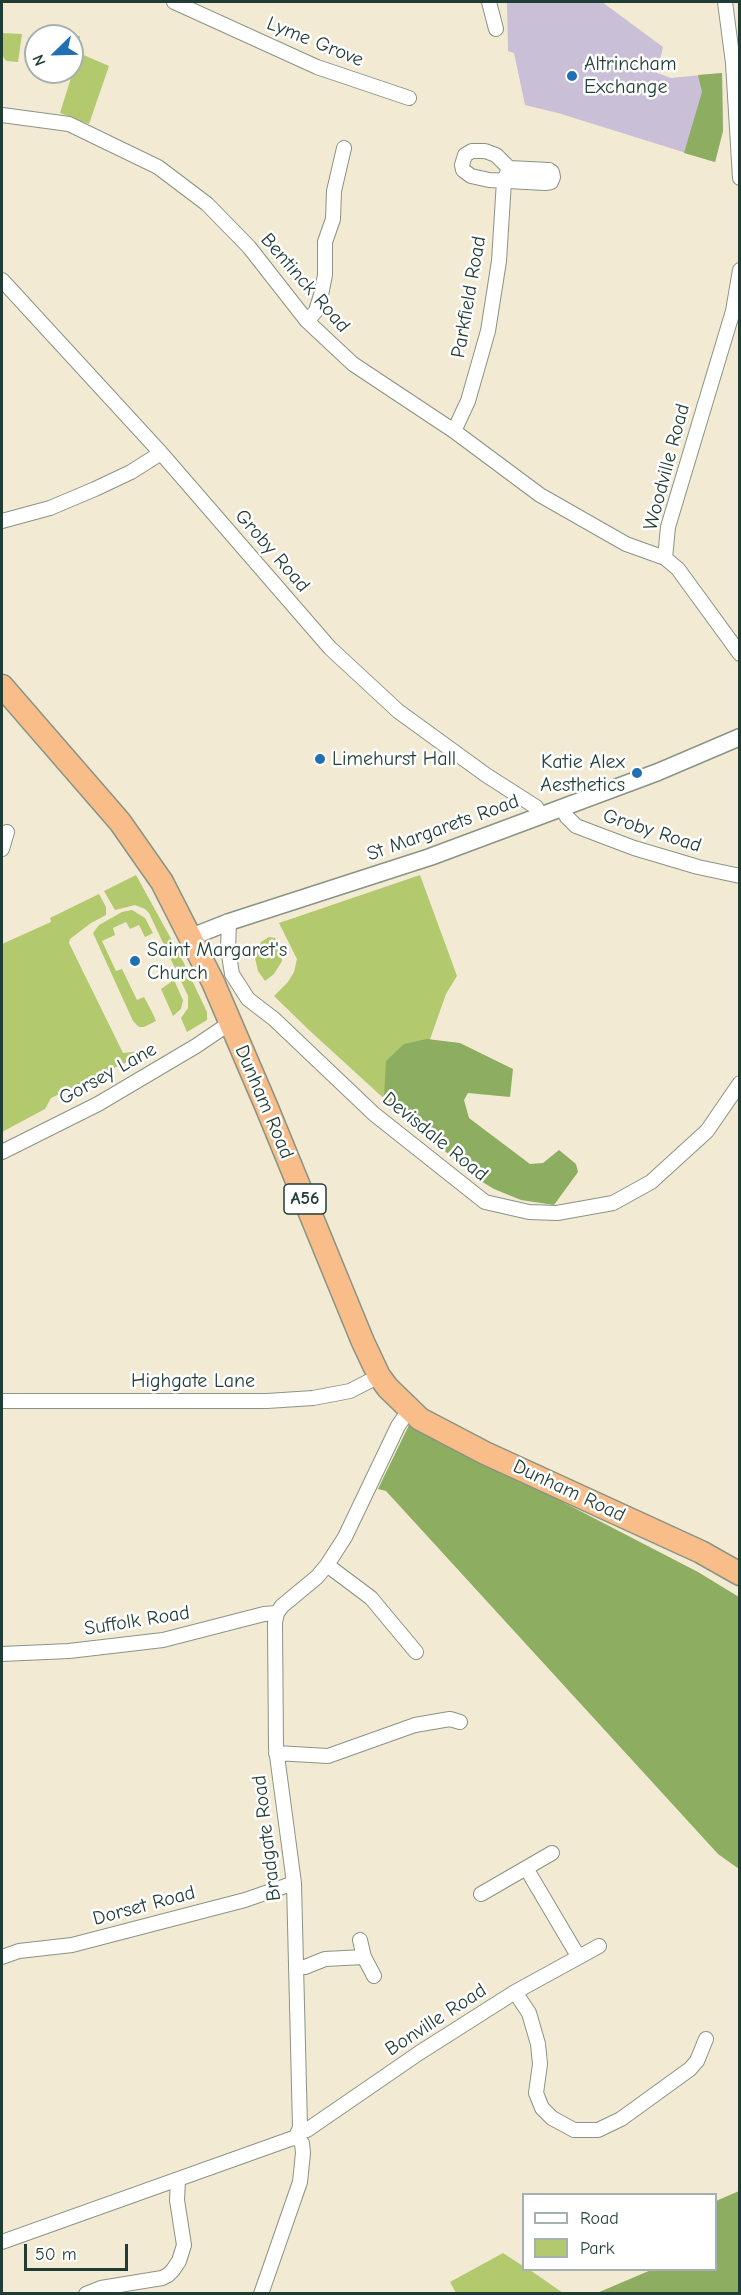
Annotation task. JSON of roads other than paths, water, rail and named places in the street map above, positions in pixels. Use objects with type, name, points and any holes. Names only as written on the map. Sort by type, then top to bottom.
[{"type":"highway","name":"Dunham Road","points":[[2,686],[120,822],[162,882],[191,937],[231,1023],[379,1376],[420,1419],[485,1453],[701,1552],[740,1574]]},
{"type":"street","name":"Lyme Grove","points":[[174,2],[317,67],[409,98]]},
{"type":"street","points":[[489,2],[496,29]]},
{"type":"street","points":[[725,2],[733,63],[740,178]]},
{"type":"street","name":"Bentinck Road","points":[[2,115],[69,124],[158,167],[207,204],[249,247],[308,321],[353,364],[454,431],[540,495],[626,544],[665,558]]},
{"type":"street","points":[[308,321],[316,311],[323,285],[325,242],[333,219],[334,191],[344,148]]},
{"type":"street","name":"Parkfield Road","points":[[454,431],[468,401],[488,331],[499,261],[506,174]]},
{"type":"street","name":"Woodville Road","points":[[740,270],[733,311],[668,527],[665,558],[678,569],[740,654]]},
{"type":"street","name":"Groby Road","points":[[2,280],[161,453],[338,655],[398,711],[486,775],[536,807],[541,815]]},
{"type":"street","points":[[2,521],[50,507],[95,489],[131,472],[161,453]]},
{"type":"street","name":"St Margarets Road","points":[[191,937],[229,921],[430,857],[658,772],[740,737]]},
{"type":"street","name":"Groby Road","points":[[562,808],[576,826],[634,848],[698,867],[740,876]]},
{"type":"street","points":[[2,849],[7,832]]},
{"type":"street","name":"Devisdale Road","points":[[229,921],[228,949],[232,974],[248,999],[274,1019],[374,1114],[485,1202],[529,1212],[557,1213],[613,1203],[651,1182],[707,1131],[740,1083]]},
{"type":"street","name":"Gorsey Lane","points":[[2,1152],[98,1104],[231,1023]]},
{"type":"street","name":"Highgate Lane","points":[[2,1401],[267,1401],[329,1396],[350,1391],[379,1376]]},
{"type":"street","points":[[277,1613],[327,1565],[345,1537],[398,1426],[409,1410]]},
{"type":"street","points":[[327,1565],[370,1598],[416,1652]]},
{"type":"street","name":"Suffolk Road","points":[[2,1654],[69,1651],[163,1640],[264,1614],[277,1613]]},
{"type":"street","name":"Bradgate Road","points":[[261,2294],[300,2182],[303,2153],[298,2134],[294,1883],[276,1753],[275,1623],[277,1613]]},
{"type":"street","points":[[276,1753],[328,1756],[415,1725],[455,1721],[451,1705]]},
{"type":"street","points":[[481,1894],[552,1853]]},
{"type":"street","points":[[526,1868],[578,1956]]},
{"type":"street","name":"Dorset Road","points":[[2,1956],[19,1951],[72,1945],[245,1900],[294,1883]]},
{"type":"street","points":[[360,1940],[364,1957],[374,1976]]},
{"type":"street","name":"Bonville Road","points":[[2,2242],[178,2180],[307,2130],[419,2053],[515,1992],[598,1946]]},
{"type":"street","points":[[297,1967],[305,1967],[325,1959],[364,1957]]},
{"type":"street","points":[[515,1992],[529,2013],[538,2044],[540,2064],[529,2095],[562,2124],[574,2130],[586,2132],[598,2130],[621,2119],[690,2069],[697,2061],[706,2038]]},
{"type":"street","points":[[86,2294],[101,2288],[162,2278],[168,2276],[173,2270],[179,2261],[184,2245],[177,2200],[178,2180]]},
{"type":"place","name":"Altrincham Exchange","points":[[572,76]]},
{"type":"place","name":"Limehurst Hall","points":[[320,759]]},
{"type":"place","name":"Katie Alex Aesthetics","points":[[637,773]]},
{"type":"place","name":"Saint Margaret's Church","points":[[135,961]]}]
